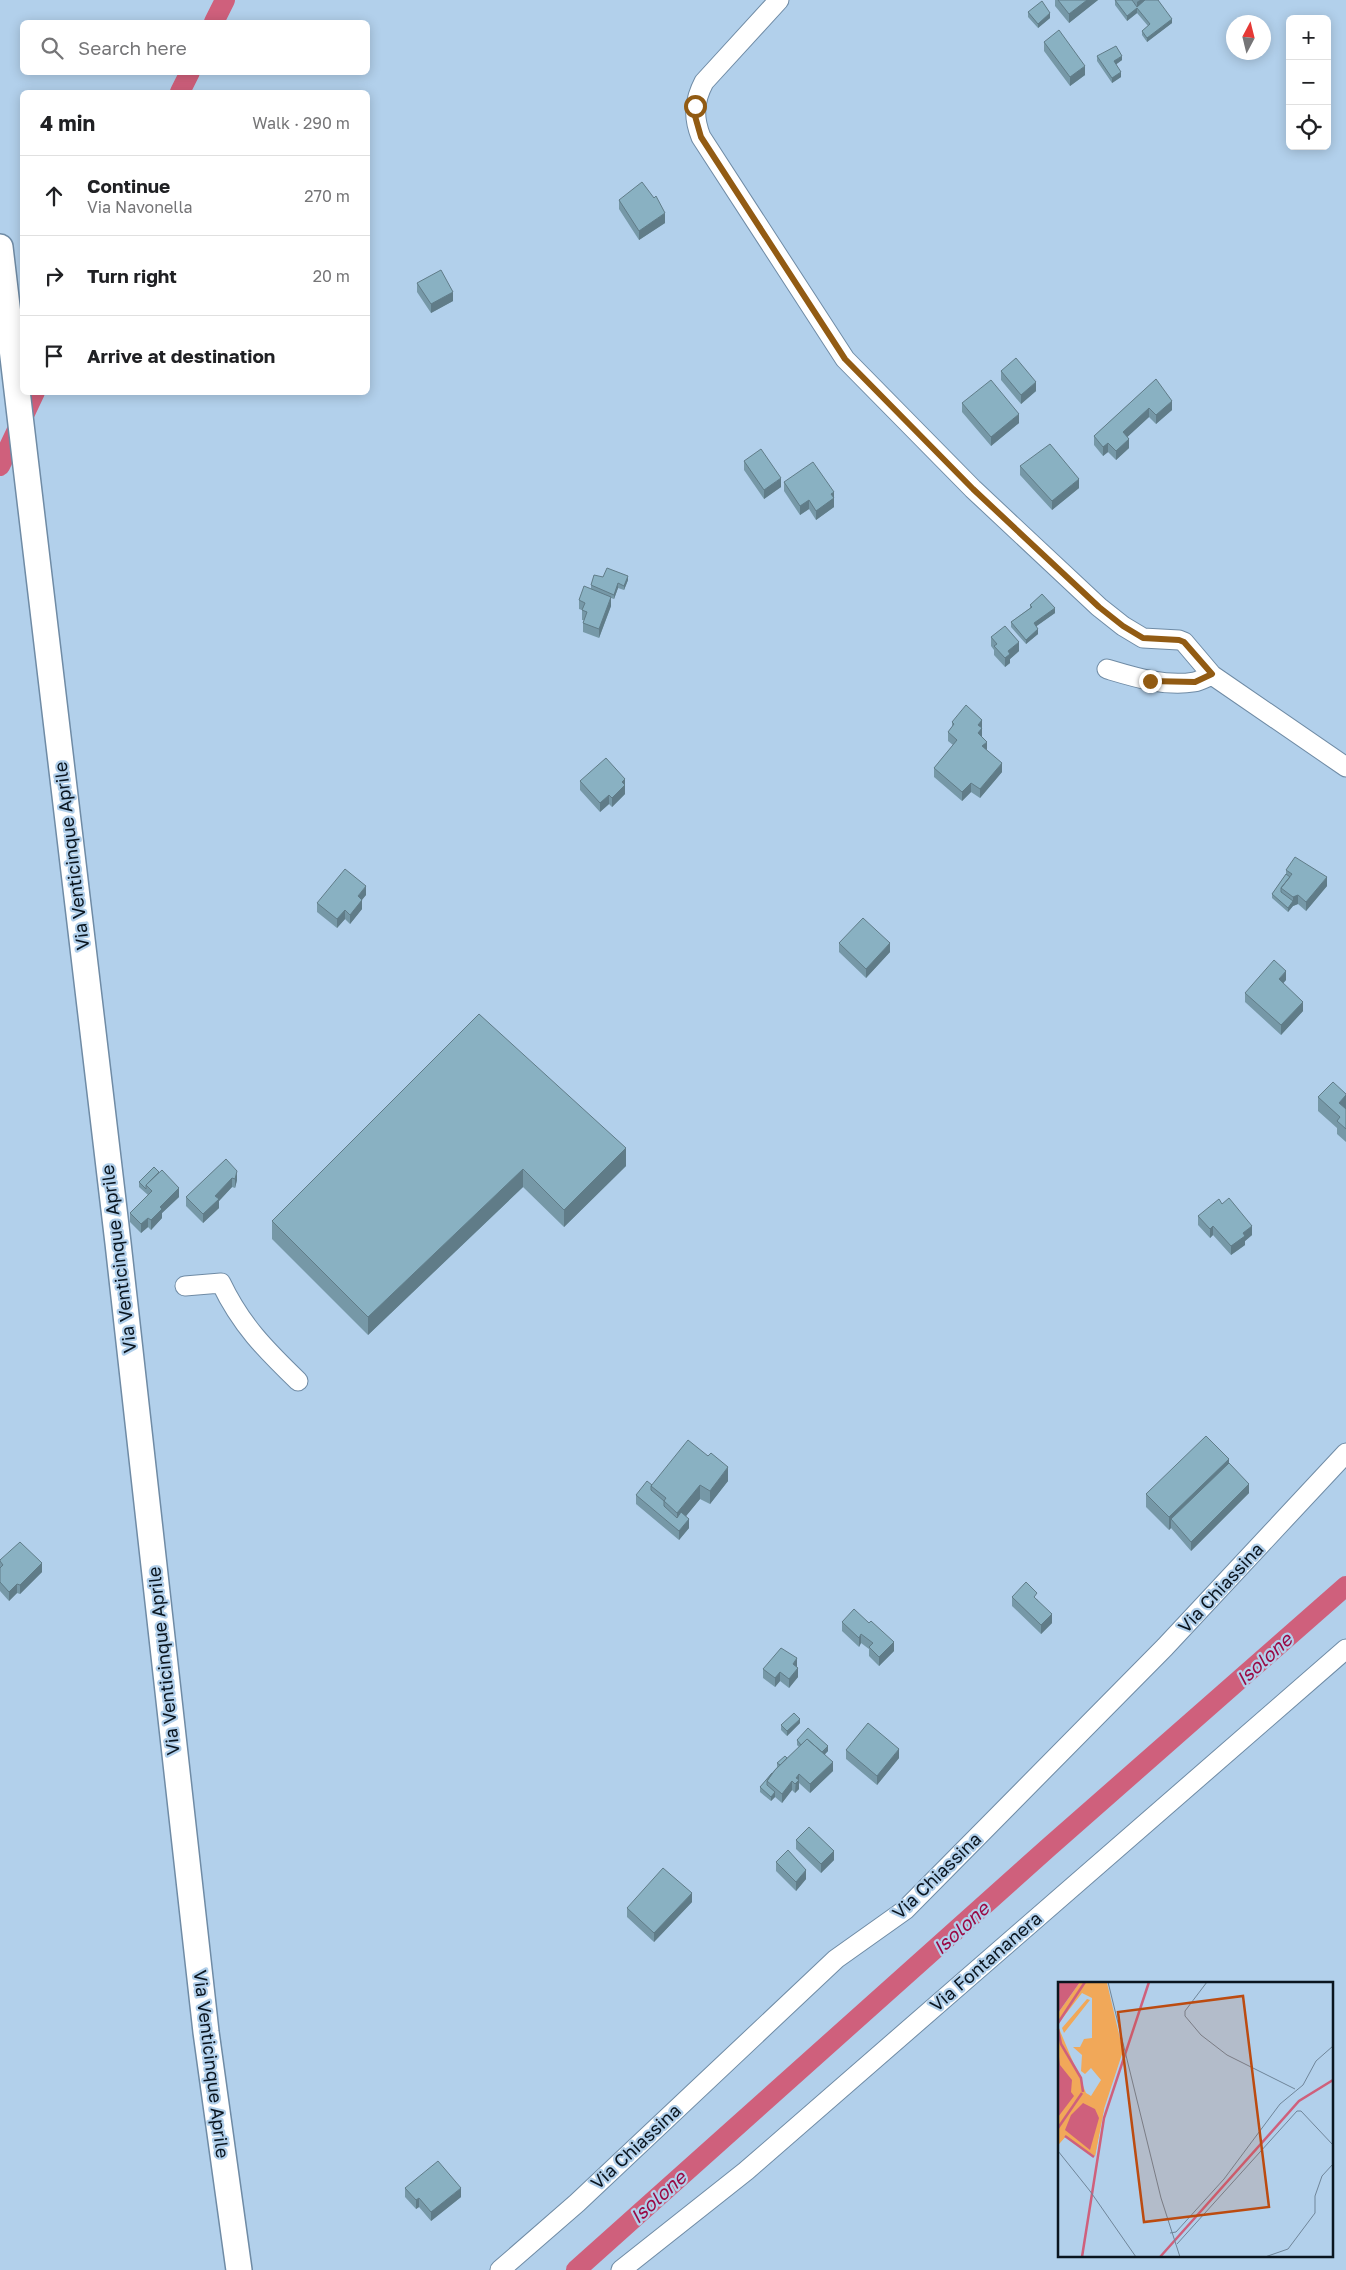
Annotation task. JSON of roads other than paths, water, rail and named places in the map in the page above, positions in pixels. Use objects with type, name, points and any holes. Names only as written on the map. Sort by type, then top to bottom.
[{"type":"main road","name":"Via Venticinque Aprile","points":[[0,247],[118,1243],[206,2032],[239,2270]]},
{"type":"street","points":[[779,0],[704,82],[698,93],[695,116],[701,137],[845,359],[973,489],[1099,607],[1123,626],[1143,638],[1179,640],[1184,642],[1207,669],[1346,767]]},
{"type":"street","points":[[1107,669],[1150,681],[1178,683],[1195,682],[1207,669]]},
{"type":"street","points":[[185,1286],[221,1283],[232,1305],[254,1338],[298,1381]]},
{"type":"street","name":"Via Chiassina","points":[[500,2270],[577,2203],[836,1959],[905,1910],[1165,1647],[1346,1453]]},
{"type":"street","name":"Via Fontananera","points":[[621,2270],[746,2171],[1346,1649]]},
{"type":"waterway","points":[[215,20],[225,0]]},
{"type":"waterway","points":[[181,90],[188,75]]},
{"type":"waterway","points":[[0,466],[34,395]]},
{"type":"waterway","name":"Isolone","points":[[576,2270],[1049,1847],[1346,1586]]}]
